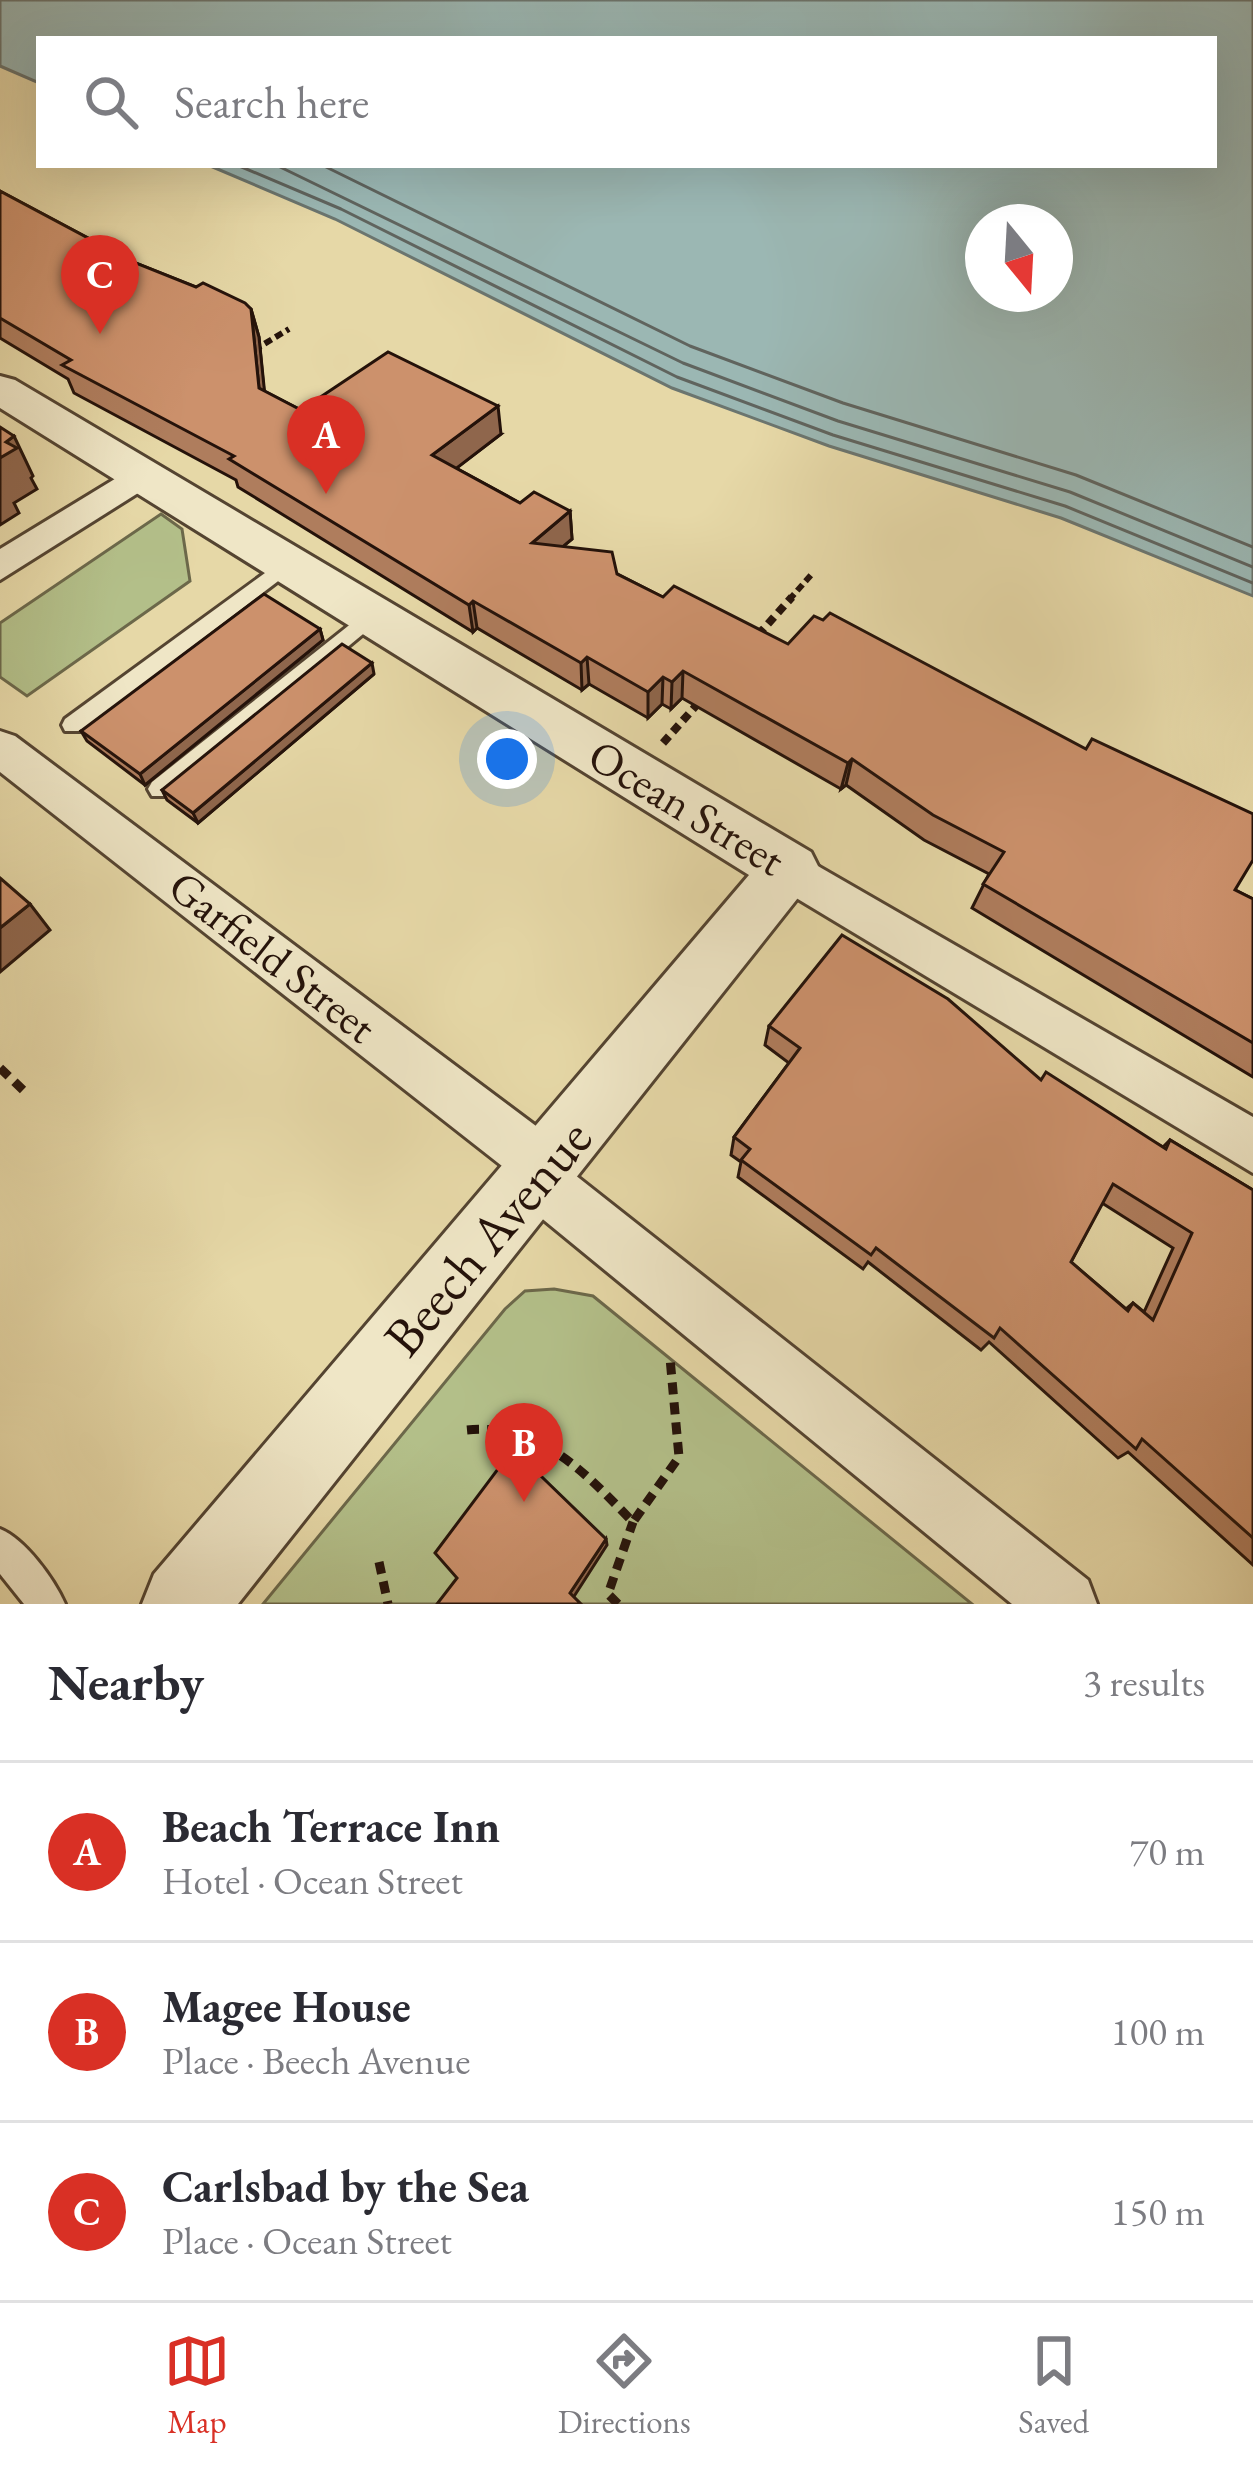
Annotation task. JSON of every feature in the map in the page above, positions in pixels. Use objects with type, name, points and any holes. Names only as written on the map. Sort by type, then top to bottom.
[{"type":"street","name":"Ocean Street","points":[[0,389],[1253,1147]]},
{"type":"street","points":[[0,567],[141,475]]},
{"type":"street","name":"Garfield Street","points":[[0,748],[540,1173],[1064,1604]]},
{"type":"street","name":"Beech Avenue","points":[[184,1604],[790,870]]},
{"type":"lane","points":[[73,725],[286,564]]},
{"type":"lane","points":[[160,789],[372,615]]},
{"type":"lane","points":[[0,1546],[47,1604]]},
{"type":"path","points":[[246,355],[289,328]]},
{"type":"path","points":[[752,641],[811,575]]},
{"type":"path","points":[[634,775],[708,692]]},
{"type":"path","points":[[0,1068],[23,1090]]},
{"type":"path","points":[[618,1604],[608,1594],[633,1522],[679,1456],[670,1358]]},
{"type":"path","points":[[467,1430],[498,1424],[547,1442],[633,1522]]},
{"type":"path","points":[[379,1562],[388,1604]]},
{"type":"green space","points":[[161,514],[182,529],[190,581],[27,696],[0,677],[0,623]]},
{"type":"green space","points":[[554,1289],[593,1296],[972,1604],[263,1604],[505,1309],[525,1291]]},
{"type":"water","points":[[0,0],[1253,0],[1253,596],[1061,518],[829,446],[672,388],[335,219],[215,168],[1217,168],[1217,36],[36,36],[36,82],[0,66]]},
{"type":"building","points":[[0,191],[133,262],[196,287],[203,283],[245,303],[251,309],[259,388],[301,410],[388,352],[498,406],[432,455],[520,503],[534,492],[570,511],[532,543],[612,552],[617,574],[663,597],[674,586],[788,644],[814,616],[823,620],[830,613],[1086,749],[1092,739],[1253,814],[1253,860],[1235,890],[1253,899],[1253,1043],[983,884],[1004,852],[933,815],[852,759],[848,763],[683,671],[672,682],[663,677],[648,692],[587,657],[581,663],[473,601],[469,605],[229,459],[234,456],[62,365],[71,360],[0,318]]},
{"type":"building","points":[[0,427],[14,436],[6,442],[17,448],[0,458]]},
{"type":"building","points":[[264,594],[320,629],[140,774],[81,731]]},
{"type":"building","points":[[342,644],[372,663],[193,813],[162,790]]},
{"type":"building","points":[[0,878],[30,904],[0,928]]},
{"type":"building","points":[[842,935],[948,999],[1041,1080],[1046,1072],[1166,1149],[1170,1140],[1253,1190],[1253,1538],[1142,1439],[1136,1449],[1000,1328],[994,1338],[876,1248],[871,1255],[741,1160],[750,1149],[734,1137],[800,1048],[769,1026]],"holes":[[[1113,1184],[1192,1233],[1153,1320],[1133,1303],[1128,1311],[1071,1262]]]},
{"type":"building","points":[[513,1449],[606,1539],[570,1593],[581,1604],[437,1604],[457,1578],[435,1553]]},
{"type":"place","name":"Carlsbad by the Sea","points":[[100,334]]},
{"type":"place","name":"Beach Terrace Inn","points":[[326,494]]},
{"type":"place","name":"Magee House","points":[[524,1502]]}]
